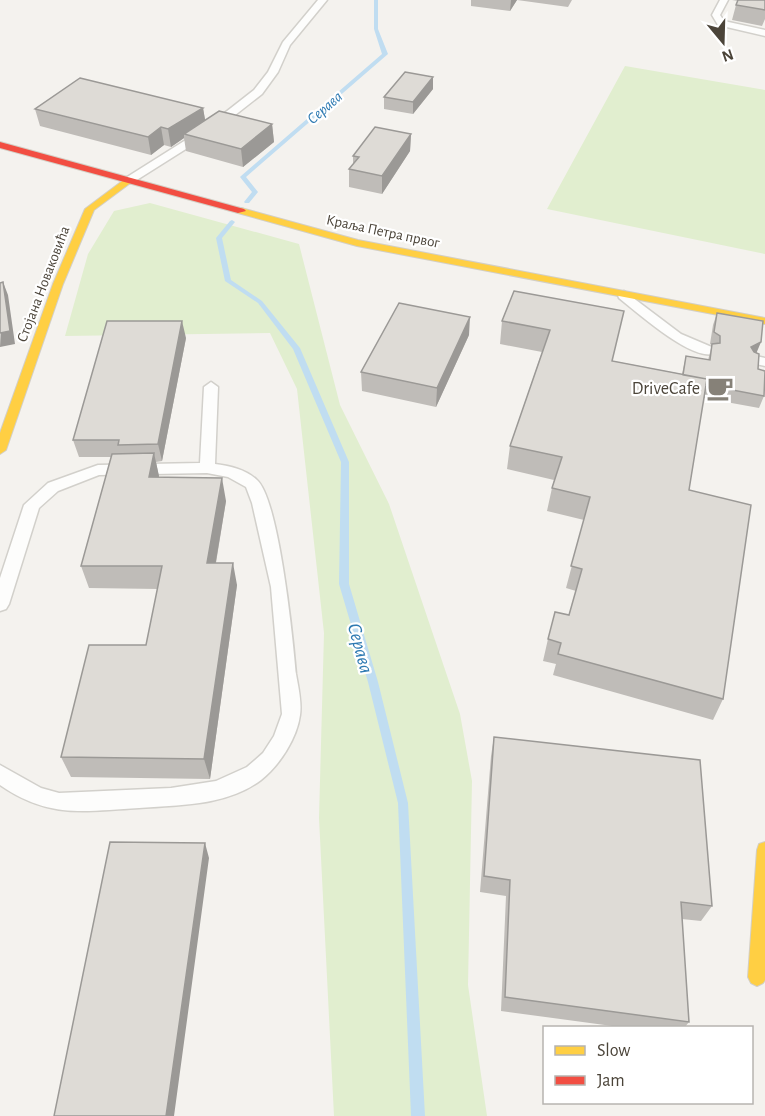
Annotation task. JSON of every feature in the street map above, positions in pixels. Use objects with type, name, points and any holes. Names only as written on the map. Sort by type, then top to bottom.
[{"type":"main road","name":"Краља Петра првог","points":[[0,145],[357,243],[765,321]]},
{"type":"main road","name":"Стојана Новаковића","points":[[0,450],[58,284],[90,209],[103,197],[128,181]]},
{"type":"main road","points":[[757,977],[765,850]]},
{"type":"lane","points":[[128,181],[212,128],[253,97],[273,72],[286,44],[323,0]]},
{"type":"lane","points":[[724,0],[716,15],[721,23],[765,33]]},
{"type":"lane","points":[[624,295],[676,337],[709,351]]},
{"type":"lane","points":[[207,468],[211,387]]},
{"type":"lane","points":[[0,604],[32,505],[53,487],[98,470],[207,468],[232,472],[242,477],[258,493],[279,586],[291,714],[279,745],[254,773],[231,786],[204,795],[59,802],[40,799],[0,774]]},
{"type":"green space","points":[[625,66],[765,90],[765,254],[547,209]]},
{"type":"green space","points":[[150,203],[299,244],[340,405],[389,504],[460,714],[472,781],[468,985],[487,1116],[334,1116],[319,818],[324,633],[297,389],[270,333],[65,336],[88,254],[114,211]]},
{"type":"building","points":[[738,0],[765,0],[765,10],[736,5]]},
{"type":"building","points":[[405,72],[433,77],[413,102],[384,97]]},
{"type":"building","points":[[80,78],[203,108],[168,129],[161,127],[148,137],[35,109]]},
{"type":"building","points":[[219,111],[272,124],[241,149],[184,134]]},
{"type":"building","points":[[375,127],[411,134],[382,176],[349,169],[359,157],[353,156]]},
{"type":"building","points":[[3,282],[10,331],[0,333],[0,283]]},
{"type":"building","points":[[514,291],[624,311],[612,361],[707,379],[689,490],[751,505],[723,699],[558,654],[561,643],[548,639],[555,612],[569,615],[582,569],[571,566],[590,497],[552,488],[562,457],[510,446],[550,330],[502,321]]},
{"type":"building","points":[[399,303],[470,317],[437,388],[361,372]]},
{"type":"building","points":[[717,313],[763,321],[761,342],[751,347],[759,354],[758,369],[765,371],[764,396],[706,385],[707,379],[683,375],[686,356],[710,360],[712,344],[720,343],[720,336],[714,332]]},
{"type":"building","points":[[107,321],[182,321],[158,444],[118,445],[119,440],[73,440]]},
{"type":"building","points":[[154,453],[149,477],[222,478],[207,563],[233,563],[204,759],[61,757],[89,645],[146,645],[162,566],[81,566],[112,454]]},
{"type":"building","points":[[494,737],[700,760],[712,906],[681,902],[689,1022],[505,997],[510,880],[484,876]]},
{"type":"building","points":[[110,842],[205,843],[166,1116],[54,1116]]},
{"type":"waterway","name":"Серава","points":[[247,202],[255,192],[243,177],[385,54],[376,29],[376,0]]},
{"type":"waterway","name":"Серава","points":[[232,222],[219,238],[228,281],[260,302],[296,348],[345,462],[344,584],[373,682],[403,803],[418,1116]]},
{"type":"traffic: slow","points":[[0,450],[58,284],[90,209],[128,181]]},
{"type":"traffic: slow","points":[[241,211],[357,243],[765,321]]},
{"type":"traffic: slow","points":[[757,977],[765,850]]},
{"type":"traffic: jam","points":[[0,145],[241,211]]},
{"type":"place","name":"DriveCafe","points":[[720,388]]}]
